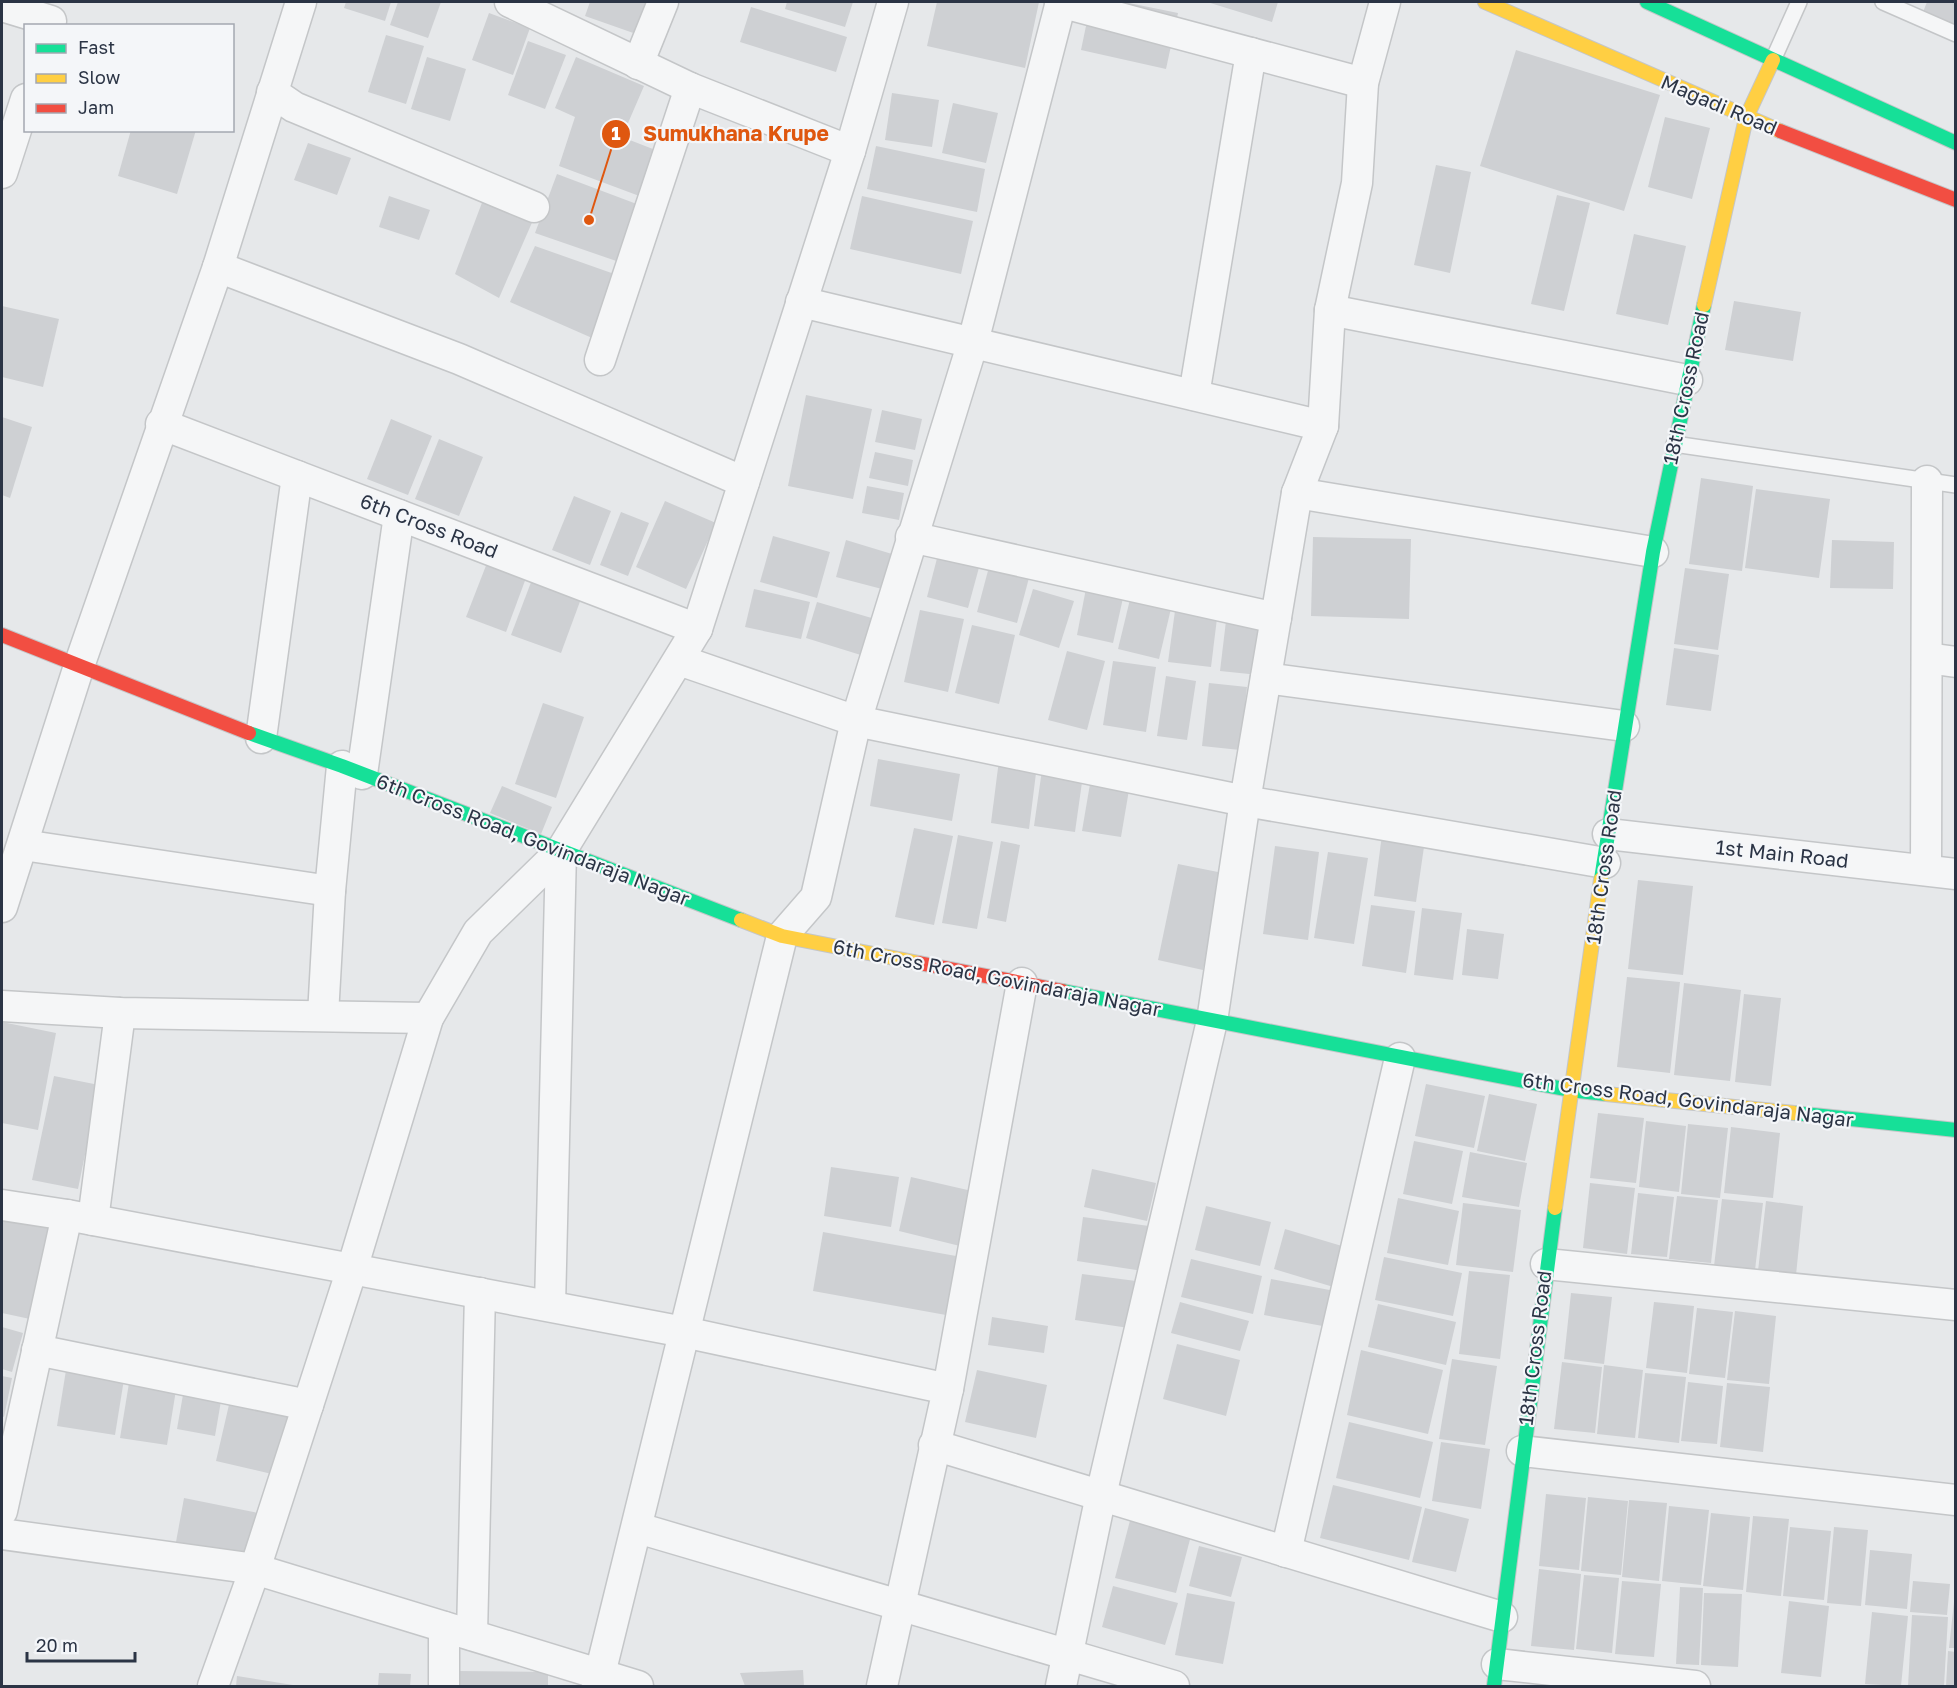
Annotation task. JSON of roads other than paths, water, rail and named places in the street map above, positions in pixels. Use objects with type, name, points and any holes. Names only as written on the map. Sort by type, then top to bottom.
[{"type":"street","points":[[2,907],[79,666],[161,424],[218,267],[300,2]]},
{"type":"street","points":[[510,2],[690,88],[850,151]]},
{"type":"street","points":[[638,64],[663,2]]},
{"type":"street","points":[[213,1686],[255,1569],[352,1269],[428,1018],[478,932],[561,851],[698,629],[850,151],[893,2]]},
{"type":"street","points":[[599,1680],[782,936],[816,897],[856,721],[973,342],[1061,2],[1363,83]]},
{"type":"street","points":[[1062,1686],[1101,1496],[1212,1021],[1245,801],[1297,493],[1323,426],[1330,310],[1357,183],[1363,83],[1385,2]]},
{"type":"street","name":"Magadi Road","points":[[1485,2],[1746,118],[1956,200]]},
{"type":"street","points":[[1647,2],[1956,143]]},
{"type":"street","points":[[2,6],[53,16]]},
{"type":"street","points":[[1194,395],[1238,147],[1251,53]]},
{"type":"street","name":"18th Cross Road","points":[[1495,1675],[1570,1090],[1624,726],[1653,552],[1687,380],[1746,118],[1773,60]]},
{"type":"street","points":[[600,360],[690,88]]},
{"type":"street","points":[[272,92],[294,107],[534,207]]},
{"type":"street","points":[[2,173],[24,105]]},
{"type":"street","points":[[218,267],[459,359],[744,482]]},
{"type":"street","points":[[801,302],[1323,426]]},
{"type":"street","points":[[1330,310],[1687,380]]},
{"type":"street","name":"6th Cross Road","points":[[161,424],[698,629]]},
{"type":"street","points":[[261,738],[297,476]]},
{"type":"street","points":[[1926,870],[1941,660],[1941,483]]},
{"type":"street","points":[[1297,493],[1653,552]]},
{"type":"street","points":[[323,1015],[330,891],[399,515]]},
{"type":"street","points":[[911,537],[1276,618]]},
{"type":"street","name":"6th Cross Road, Govindaraja Nagar","points":[[2,635],[261,738],[352,770],[782,936],[1570,1090],[1956,1130]]},
{"type":"street","name":"1st Main Road","points":[[679,660],[856,721],[1245,801],[1607,849],[1926,870],[1956,874]]},
{"type":"street","points":[[1266,678],[1624,726]]},
{"type":"street","points":[[23,845],[330,891]]},
{"type":"street","points":[[550,1306],[561,851]]},
{"type":"street","points":[[882,1686],[948,1389],[1022,983]]},
{"type":"street","points":[[2,1006],[120,1013],[428,1018]]},
{"type":"street","points":[[2,1512],[37,1350],[80,1218],[120,1013]]},
{"type":"street","points":[[1286,1551],[1400,1058]]},
{"type":"street","points":[[2,1205],[684,1332],[948,1389]]},
{"type":"street","points":[[1546,1264],[1956,1305]]},
{"type":"street","points":[[444,1686],[458,1631],[480,1293]]},
{"type":"street","points":[[37,1350],[308,1405]]},
{"type":"street","points":[[934,1445],[1502,1617]]},
{"type":"street","points":[[1522,1451],[1956,1500]]},
{"type":"street","points":[[638,1528],[1174,1686]]},
{"type":"street","points":[[2,1534],[255,1569],[458,1631],[599,1680],[638,1686]]},
{"type":"street","points":[[1495,1675],[1695,1686]]},
{"type":"lane","points":[[1773,60],[1799,2]]},
{"type":"lane","points":[[1882,2],[1956,34]]},
{"type":"lane","points":[[1674,444],[1941,483]]},
{"type":"place","name":"Sumukhana Krupe","points":[[589,220]]}]
